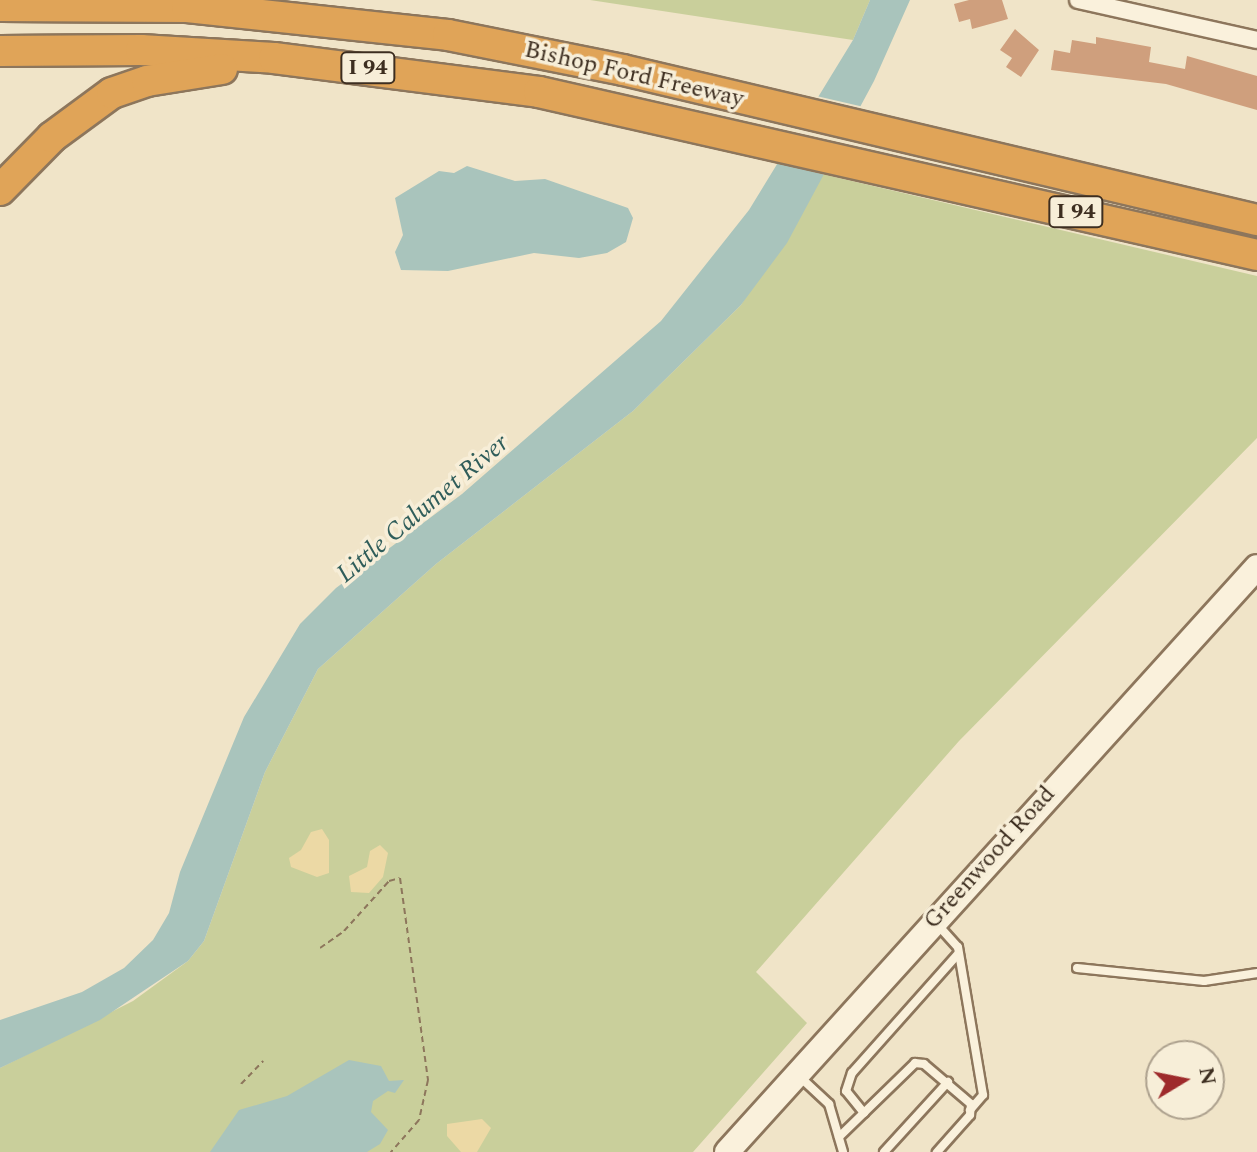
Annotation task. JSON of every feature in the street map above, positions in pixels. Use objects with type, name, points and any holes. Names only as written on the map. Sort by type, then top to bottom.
[{"type":"highway","name":"Bishop Ford Freeway","points":[[0,6],[177,3],[448,35],[751,101],[1257,220]]},
{"type":"highway","name":"Bishop Ford Freeway","points":[[0,51],[141,50],[274,58],[525,89],[732,132],[1257,255]]},
{"type":"highway","points":[[0,190],[52,137],[112,93],[147,81],[274,58]]},
{"type":"street","points":[[1078,0],[1257,40]]},
{"type":"street","name":"Greenwood Road","points":[[727,1152],[1257,567]]},
{"type":"lane","points":[[934,921],[956,944],[983,1095],[937,1152]]},
{"type":"lane","points":[[864,1113],[846,1091],[848,1080],[958,954]]},
{"type":"lane","points":[[1077,968],[1204,981],[1257,973]]},
{"type":"lane","points":[[839,1137],[915,1063],[932,1066],[971,1104],[970,1110]]},
{"type":"lane","points":[[796,1074],[829,1104],[843,1152]]},
{"type":"lane","points":[[884,1152],[948,1082]]},
{"type":"path","points":[[320,948],[344,931],[389,881],[400,878],[428,1080],[419,1120],[391,1152]]},
{"type":"path","points":[[241,1084],[263,1061]]},
{"type":"green space","points":[[590,0],[870,0],[853,40]]},
{"type":"green space","points":[[822,174],[1257,276],[1257,438],[959,741],[756,972],[807,1023],[693,1152],[0,1152],[0,1068],[133,1001],[188,961],[204,941],[265,772],[318,669],[436,564],[633,411],[741,305]]},
{"type":"sand","points":[[322,829],[329,840],[329,873],[317,877],[291,867],[289,858],[301,850],[311,832]]},
{"type":"sand","points":[[380,845],[388,853],[383,877],[369,893],[351,892],[349,876],[367,867],[370,851]]},
{"type":"sand","points":[[482,1119],[491,1128],[477,1152],[461,1152],[447,1136],[447,1124]]},
{"type":"water","points":[[870,0],[910,0],[874,81],[787,243],[741,305],[633,411],[436,564],[318,669],[265,772],[204,941],[188,961],[100,1020],[0,1068],[0,1020],[82,992],[124,968],[153,940],[169,913],[180,872],[244,717],[300,624],[336,588],[462,494],[661,321],[749,210],[853,40]]},
{"type":"water","points":[[467,166],[515,181],[545,179],[628,208],[633,218],[626,242],[607,253],[579,258],[534,253],[448,271],[401,270],[395,252],[403,235],[395,198],[439,171],[454,173]]},
{"type":"water","points":[[349,1060],[381,1066],[389,1081],[404,1080],[395,1093],[388,1091],[373,1101],[371,1112],[388,1130],[380,1144],[367,1152],[210,1152],[239,1110],[287,1096]]},
{"type":"pier","points":[[812,95],[864,107],[826,175],[773,162]]},
{"type":"building","points":[[969,0],[1002,0],[1008,19],[972,29],[970,19],[959,22],[954,4]]},
{"type":"building","points":[[1015,29],[1039,50],[1021,77],[1006,67],[1012,58],[1000,50]]},
{"type":"building","points":[[1096,37],[1151,47],[1149,62],[1185,69],[1187,56],[1257,76],[1257,110],[1166,84],[1051,70],[1054,50],[1070,53],[1072,40],[1096,44]]},
{"type":"water label","name":"Little Calumet River","points":[[423,509]]}]
